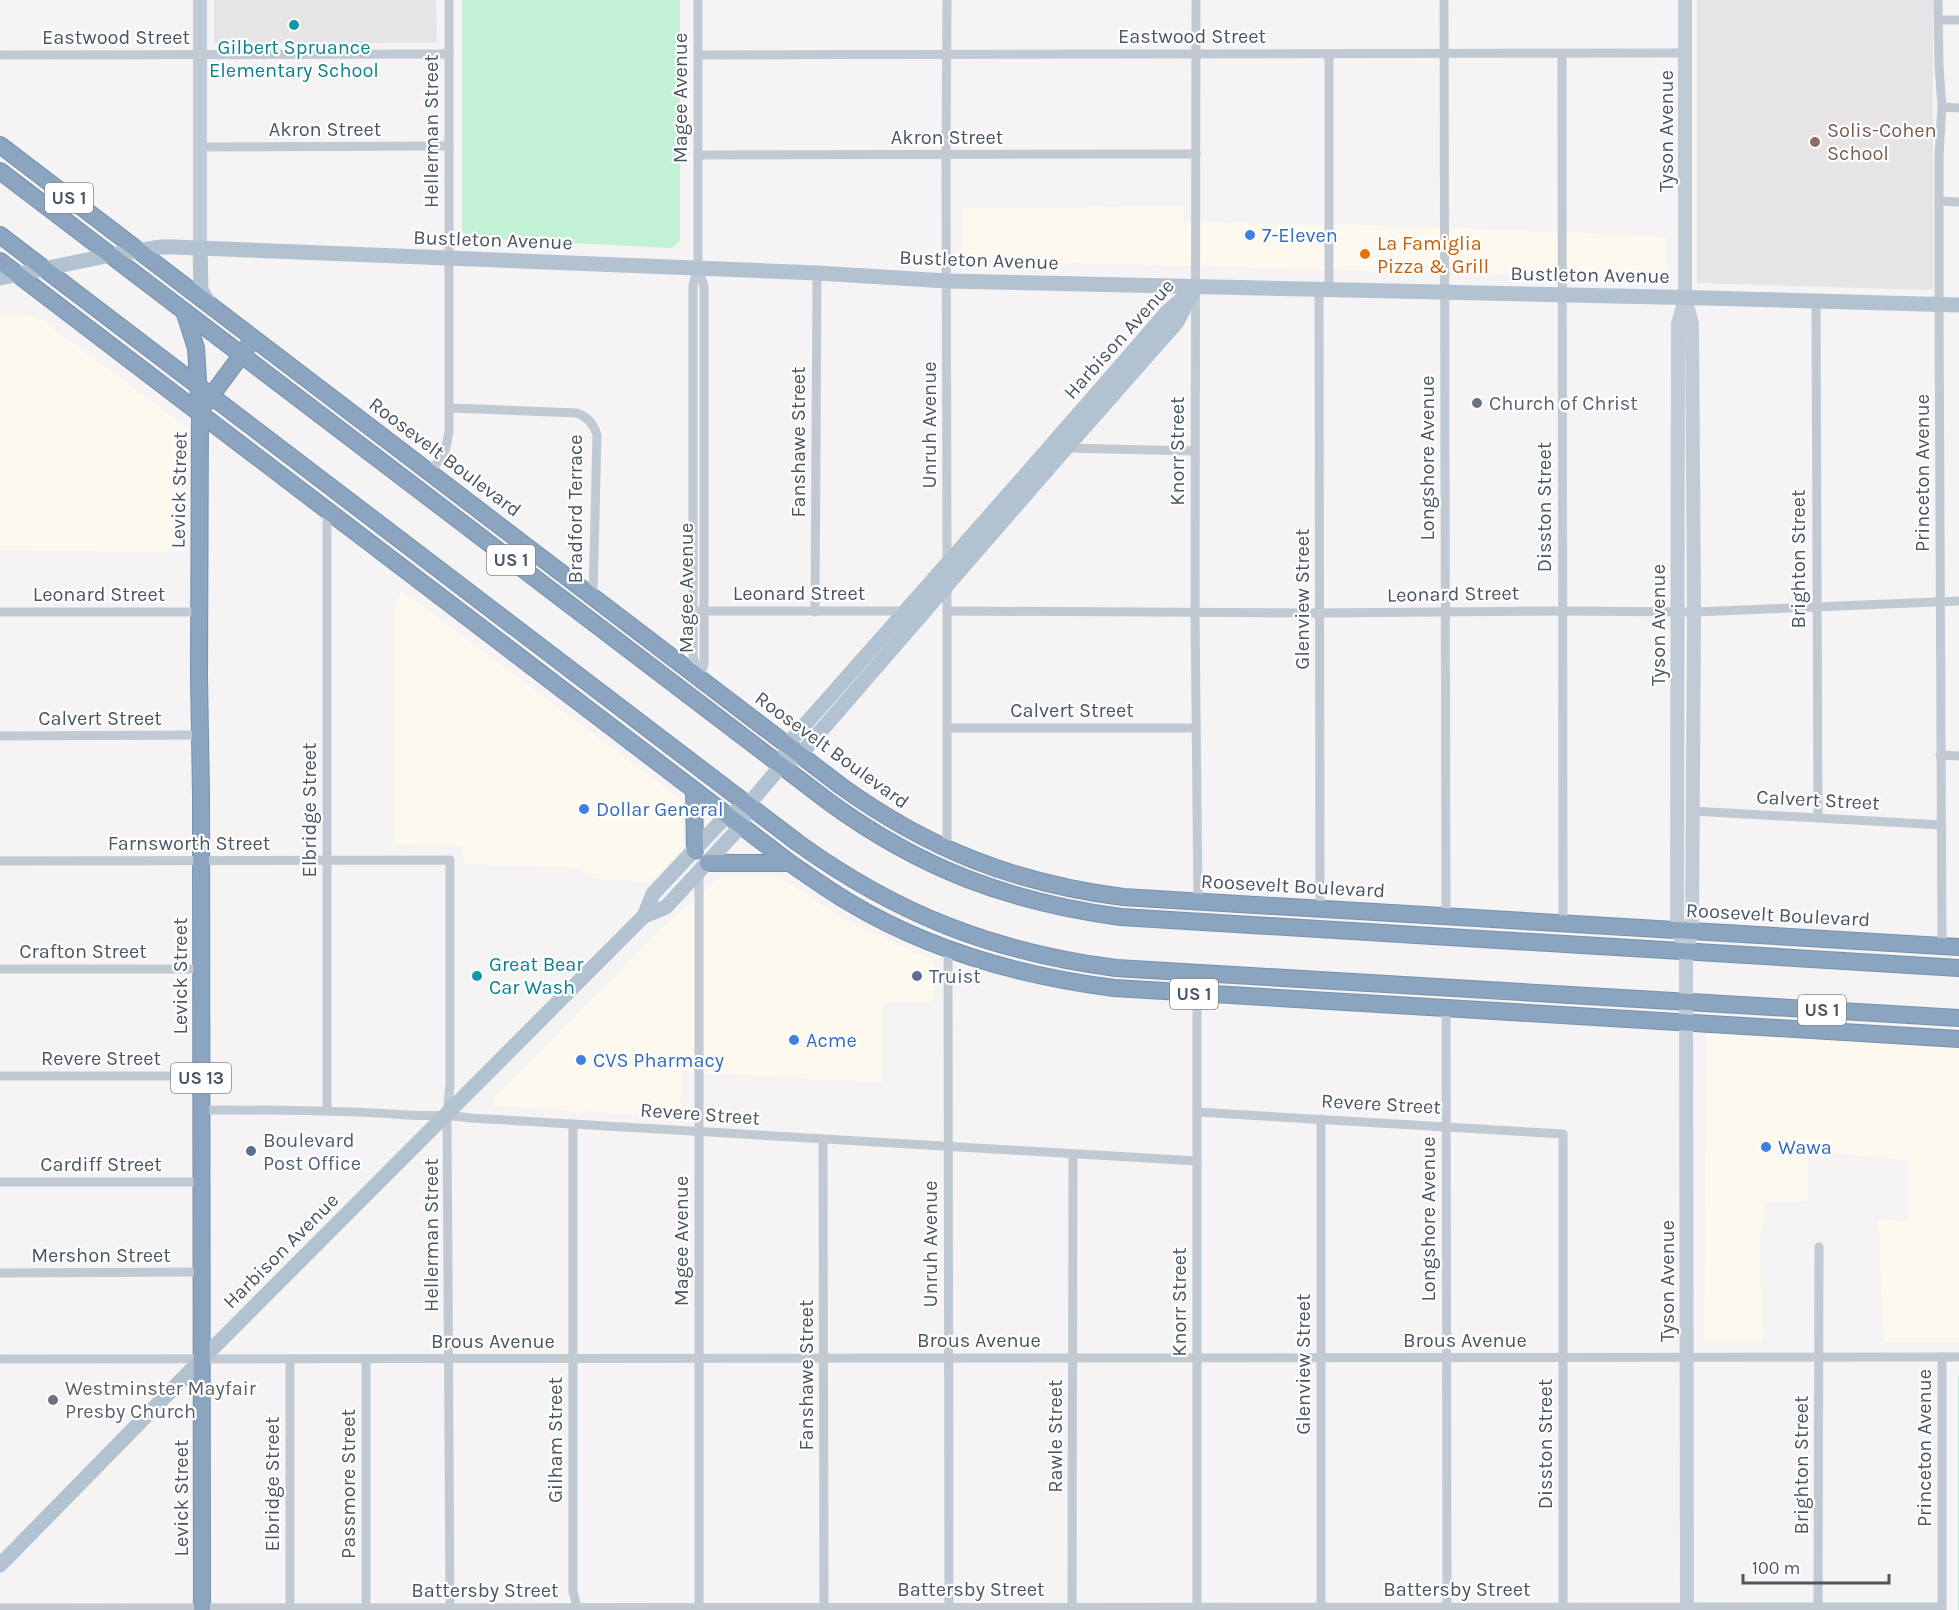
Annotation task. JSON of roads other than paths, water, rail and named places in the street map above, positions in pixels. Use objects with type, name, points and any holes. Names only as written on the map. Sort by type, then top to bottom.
[{"type":"highway","name":"Roosevelt Boulevard","points":[[0,146],[794,750],[887,817],[947,849],[1009,873],[1076,890],[1123,897],[1959,947]]},
{"type":"highway","name":"Roosevelt Boulevard","points":[[0,171],[848,816],[884,840],[954,874],[1003,893],[1072,910],[1145,919],[1959,968]]},
{"type":"highway","name":"US 1","points":[[0,234],[826,863],[858,884],[898,905],[953,929],[988,942],[1063,960],[1142,970],[1959,1018]]},
{"type":"highway","name":"US 1","points":[[0,261],[790,863],[867,913],[948,949],[1007,969],[1059,981],[1114,988],[1959,1040]]},
{"type":"highway","points":[[184,311],[196,348],[204,390]]},
{"type":"highway","name":"Levick Street","points":[[202,1609],[200,413],[204,390],[242,355],[254,339]]},
{"type":"highway","points":[[428,497],[502,528]]},
{"type":"highway","points":[[356,532],[440,569]]},
{"type":"highway","points":[[564,665],[622,735]]},
{"type":"highway","points":[[694,790],[695,851]]},
{"type":"highway","points":[[703,868],[790,863]]},
{"type":"highway","points":[[1805,959],[1942,946]]},
{"type":"main road","name":"Bustleton Avenue","points":[[0,278],[161,247],[817,273],[947,281],[1959,305]]},
{"type":"main road","points":[[200,248],[201,290],[211,306]]},
{"type":"main road","name":"Harbison Avenue","points":[[0,1565],[644,916],[653,894],[727,815],[748,804],[905,611],[1167,312],[1196,287]]},
{"type":"main road","name":"Harbison Avenue","points":[[794,750],[947,586],[1178,322],[1196,287]]},
{"type":"main road","name":"Harbison Avenue","points":[[644,916],[666,907],[703,868],[741,826],[748,804]]},
{"type":"street","points":[[200,0],[200,248]]},
{"type":"street","name":"Hellerman Street","points":[[430,472],[447,446],[450,408],[449,0]]},
{"type":"street","name":"Magee Avenue","points":[[698,0],[698,268],[693,285],[693,657],[699,678]]},
{"type":"street","name":"Unruh Avenue","points":[[947,0],[947,849]]},
{"type":"street","name":"Knorr Street","points":[[1196,0],[1195,612],[1198,902]]},
{"type":"street","name":"Longshore Avenue","points":[[1444,0],[1446,916]]},
{"type":"street","name":"Tyson Avenue","points":[[1684,931],[1692,811],[1685,778],[1678,612],[1678,324],[1685,297],[1685,0]]},
{"type":"street","name":"Princeton Avenue","points":[[1938,0],[1942,107],[1939,201],[1942,946]]},
{"type":"street","points":[[1939,20],[1959,20]]},
{"type":"street","name":"Eastwood Street","points":[[699,55],[1685,53]]},
{"type":"street","name":"Eastwood Street","points":[[0,55],[449,54]]},
{"type":"street","name":"Glenview Street","points":[[1320,909],[1320,613],[1329,54]]},
{"type":"street","name":"Disston Street","points":[[1562,54],[1563,923]]},
{"type":"street","points":[[1942,107],[1959,108]]},
{"type":"street","name":"Akron Street","points":[[200,147],[449,146]]},
{"type":"street","name":"Akron Street","points":[[698,155],[1196,154]]},
{"type":"street","points":[[1939,201],[1959,202]]},
{"type":"street","name":"Magee Avenue","points":[[698,268],[704,286],[704,665],[699,678]]},
{"type":"street","name":"Fanshawe Street","points":[[815,612],[817,273]]},
{"type":"street","name":"Tyson Avenue","points":[[1685,297],[1692,324],[1694,612],[1685,778],[1687,1608]]},
{"type":"street","name":"Brighton Street","points":[[1816,301],[1818,818]]},
{"type":"street","name":"Bradford Terrace","points":[[450,408],[577,413],[584,415],[592,423],[597,435],[593,597]]},
{"type":"street","points":[[1049,448],[1195,451]]},
{"type":"street","points":[[693,452],[704,452]]},
{"type":"street","name":"Elbridge Street","points":[[327,510],[327,1110]]},
{"type":"street","name":"Leonard Street","points":[[947,611],[1694,612],[1959,601]]},
{"type":"street","name":"Leonard Street","points":[[693,611],[905,611]]},
{"type":"street","name":"Leonard Street","points":[[0,612],[199,612]]},
{"type":"street","name":"Calvert Street","points":[[947,728],[1196,728]]},
{"type":"street","name":"Calvert Street","points":[[0,736],[199,735]]},
{"type":"street","points":[[1940,755],[1959,756]]},
{"type":"street","name":"Calvert Street","points":[[1692,811],[1942,825]]},
{"type":"street","name":"Farnsworth Street","points":[[0,861],[450,861]]},
{"type":"street","name":"Hellerman Street","points":[[450,861],[450,1085],[447,1115],[450,1609]]},
{"type":"street","name":"Magee Avenue","points":[[699,1609],[699,1132],[703,868]]},
{"type":"street","name":"Unruh Avenue","points":[[948,949],[949,1609]]},
{"type":"street","name":"Crafton Street","points":[[0,969],[201,969]]},
{"type":"street","name":"Knorr Street","points":[[1197,994],[1197,1609]]},
{"type":"street","name":"Longshore Avenue","points":[[1446,1009],[1447,1609]]},
{"type":"street","name":"Revere Street","points":[[0,1076],[201,1076]]},
{"type":"street","name":"Revere Street","points":[[201,1110],[327,1110],[447,1115],[1197,1161]]},
{"type":"street","name":"Revere Street","points":[[1197,1112],[1563,1134]]},
{"type":"street","name":"Glenview Street","points":[[1320,1119],[1321,1609]]},
{"type":"street","name":"Gilham Street","points":[[573,1124],[573,1592],[578,1609]]},
{"type":"street","name":"Disston Street","points":[[1563,1134],[1563,1608]]},
{"type":"street","name":"Fanshawe Street","points":[[824,1139],[824,1609]]},
{"type":"street","name":"Rawle Street","points":[[1072,1609],[1073,1154]]},
{"type":"street","name":"Cardiff Street","points":[[0,1182],[202,1182]]},
{"type":"street","name":"Brighton Street","points":[[1818,1608],[1819,1247]]},
{"type":"street","name":"Mershon Street","points":[[0,1273],[202,1272]]},
{"type":"street","name":"Princeton Avenue","points":[[1942,1357],[1942,1608]]},
{"type":"street","name":"Brous Avenue","points":[[0,1359],[1959,1357]]},
{"type":"street","name":"Elbridge Street","points":[[290,1359],[290,1608]]},
{"type":"street","name":"Passmore Street","points":[[366,1359],[366,1608]]},
{"type":"street","name":"Battersby Street","points":[[0,1608],[1942,1608]]},
{"type":"place","name":"Gilbert Spruance Elementary School","points":[[294,25]]},
{"type":"place","name":"Solis-Cohen School","points":[[1815,142]]},
{"type":"place","name":"7-Eleven","points":[[1250,235]]},
{"type":"place","name":"La Famiglia Pizza & Grill","points":[[1365,254]]},
{"type":"place","name":"Church of Christ","points":[[1477,403]]},
{"type":"place","name":"Dollar General","points":[[584,809]]},
{"type":"place","name":"Great Bear Car Wash","points":[[477,976]]},
{"type":"place","name":"Truist","points":[[917,976]]},
{"type":"place","name":"Acme","points":[[794,1040]]},
{"type":"place","name":"CVS Pharmacy","points":[[581,1060]]},
{"type":"place","name":"Wawa","points":[[1766,1147]]},
{"type":"place","name":"Boulevard Post Office","points":[[251,1151]]},
{"type":"place","name":"Westminster Mayfair Presby Church","points":[[53,1400]]}]
